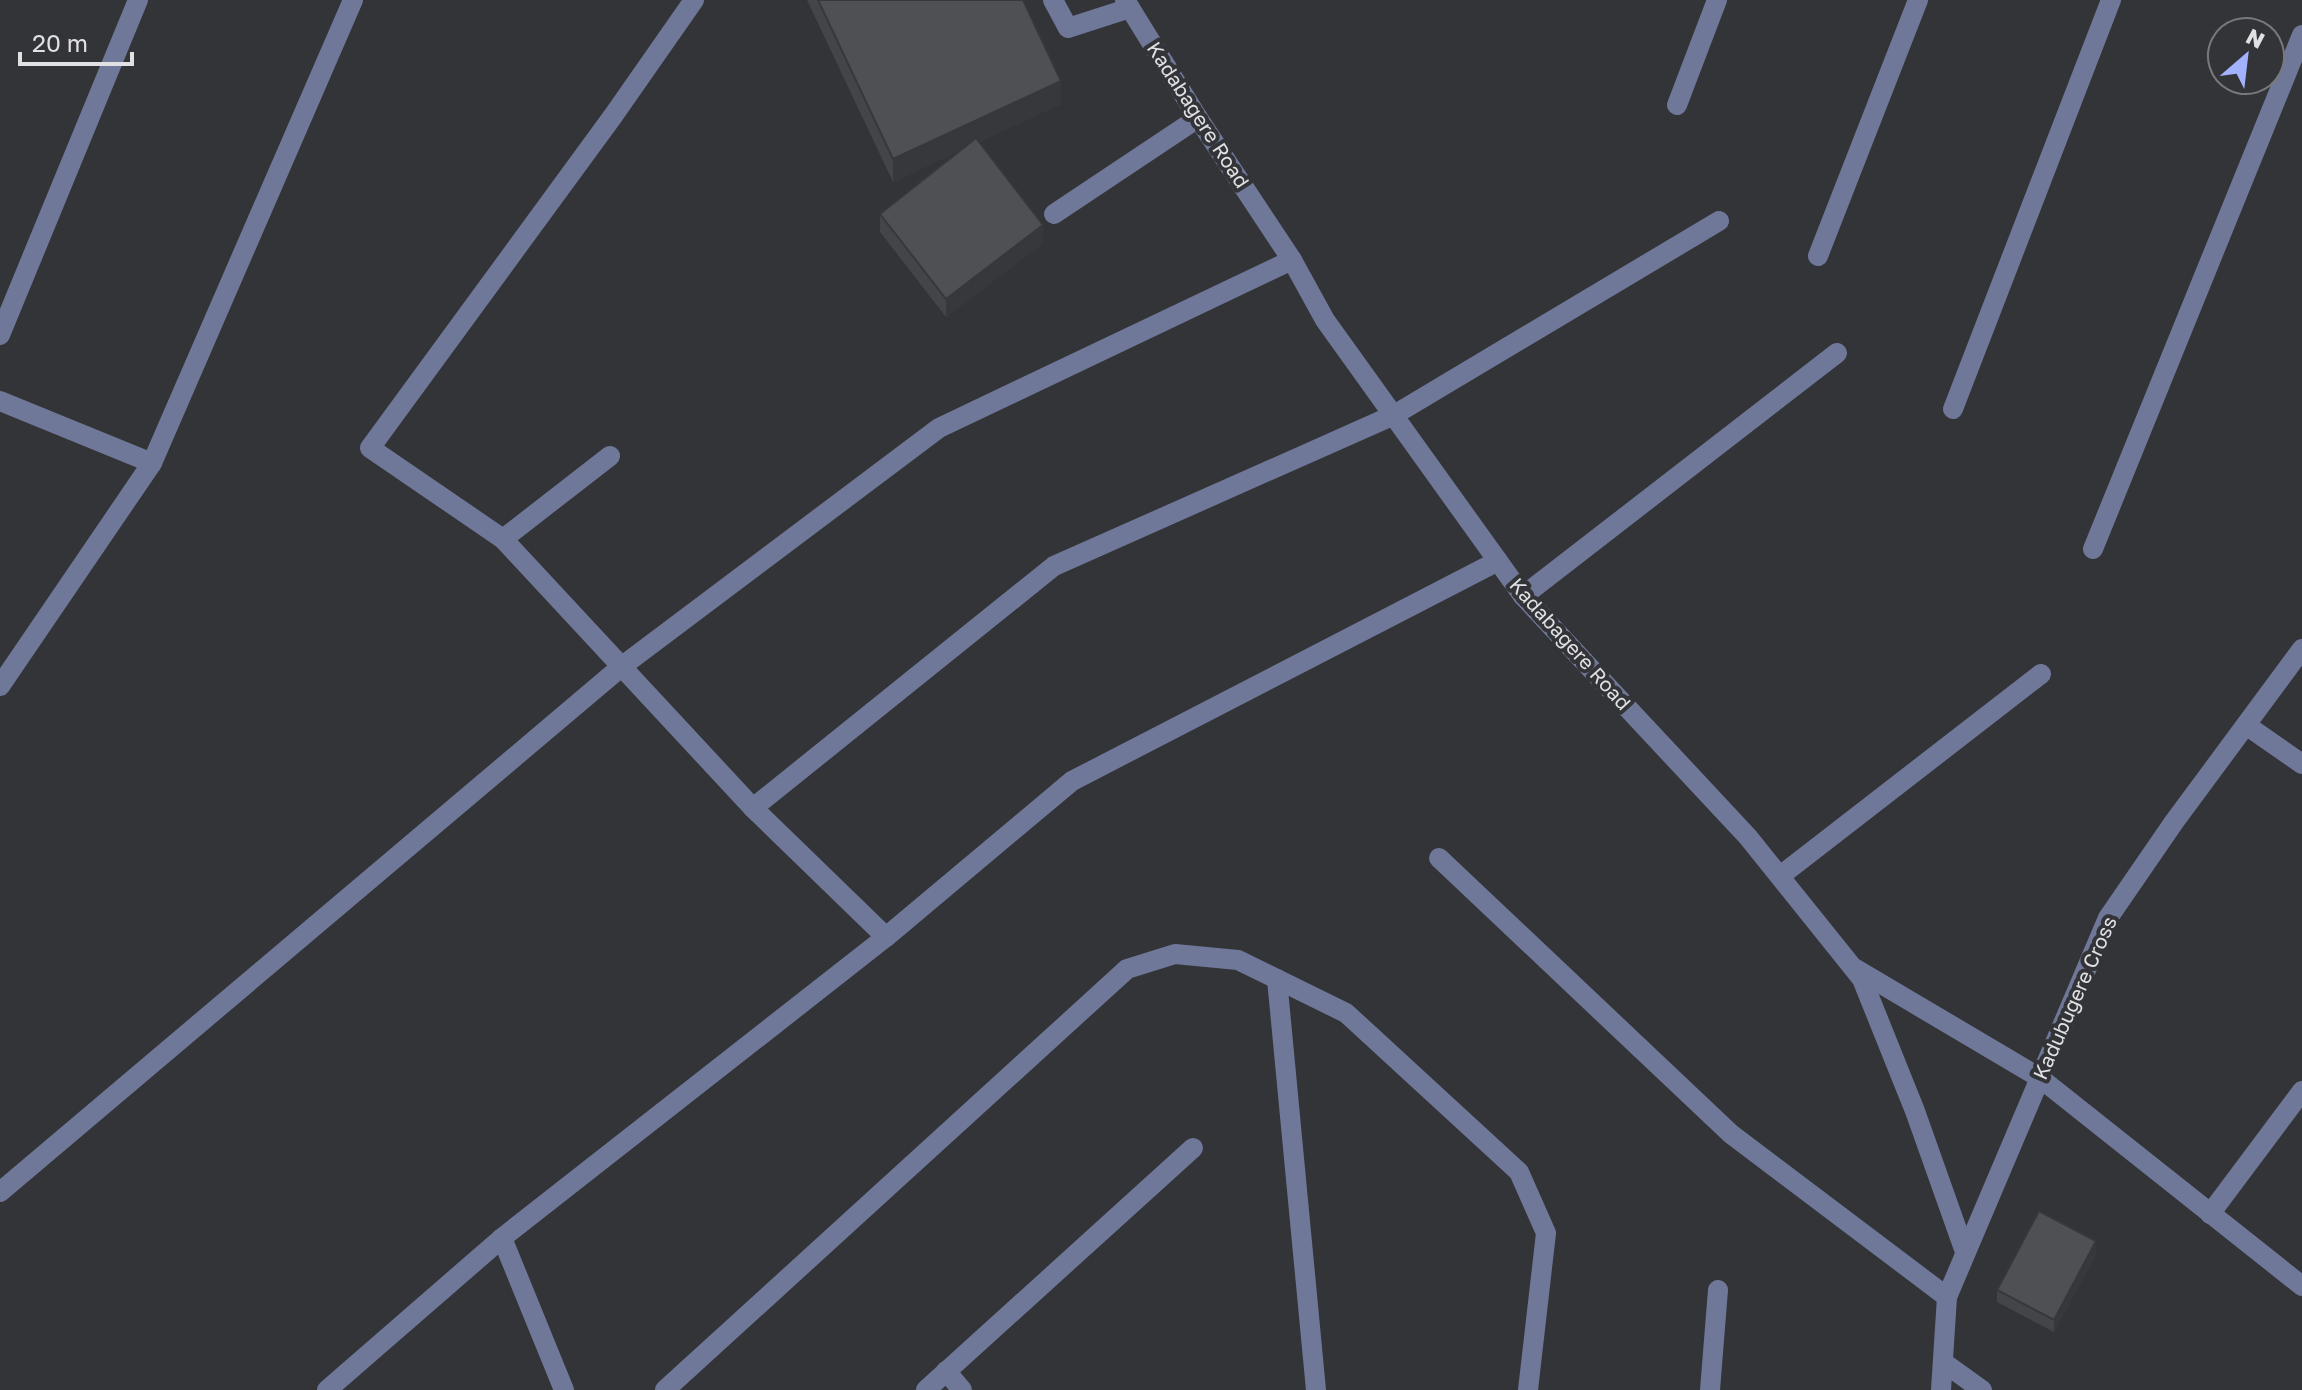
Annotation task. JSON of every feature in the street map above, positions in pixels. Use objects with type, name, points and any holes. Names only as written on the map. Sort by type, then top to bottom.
[{"type":"street","points":[[0,335],[138,0]]},
{"type":"street","points":[[0,686],[152,463],[353,0]]},
{"type":"street","points":[[694,0],[370,448],[503,539],[753,808],[886,937]]},
{"type":"street","points":[[1053,0],[1068,28],[1128,4]]},
{"type":"street","points":[[1677,105],[1717,0]]},
{"type":"street","points":[[1818,256],[1918,0]]},
{"type":"street","points":[[1953,409],[2111,0]]},
{"type":"street","name":"Kadabagere Road","points":[[1128,4],[1198,118],[1292,260],[1325,320],[1523,596],[1738,825],[1862,979],[1965,1252]]},
{"type":"street","points":[[2093,549],[2302,35]]},
{"type":"street","points":[[1054,214],[1198,118]]},
{"type":"street","points":[[753,808],[1054,566],[1394,415],[1719,221]]},
{"type":"street","points":[[0,1192],[621,667],[939,428],[1292,260]]},
{"type":"street","points":[[1523,596],[1837,353]]},
{"type":"street","points":[[0,401],[152,463]]},
{"type":"street","points":[[503,539],[610,456]]},
{"type":"street","points":[[327,1390],[502,1238],[886,937],[1072,781],[1498,561]]},
{"type":"street","name":"Kadubugere Cross","points":[[1941,1390],[1947,1297],[2108,918],[2302,649]]},
{"type":"street","points":[[1780,876],[2041,674]]},
{"type":"street","points":[[2246,725],[2302,764]]},
{"type":"street","points":[[1439,858],[1731,1134],[1947,1297]]},
{"type":"street","points":[[665,1390],[1127,969],[1175,954],[1238,960],[1346,1013],[1519,1172],[1546,1233],[1528,1390]]},
{"type":"street","points":[[1852,966],[2040,1078],[2302,1286]]},
{"type":"street","points":[[1277,979],[1316,1390]]},
{"type":"street","points":[[2210,1214],[2302,1091]]},
{"type":"street","points":[[926,1390],[1193,1148]]},
{"type":"street","points":[[502,1238],[564,1390]]},
{"type":"street","points":[[1710,1390],[1718,1290]]},
{"type":"street","points":[[1943,1362],[1982,1390]]},
{"type":"street","points":[[946,1371],[962,1390]]},
{"type":"building","points":[[818,0],[1023,0],[1061,81],[893,159]]},
{"type":"building","points":[[976,138],[1043,225],[946,299],[880,214]]},
{"type":"building","points":[[2039,1211],[2096,1241],[2054,1320],[1997,1290]]}]
